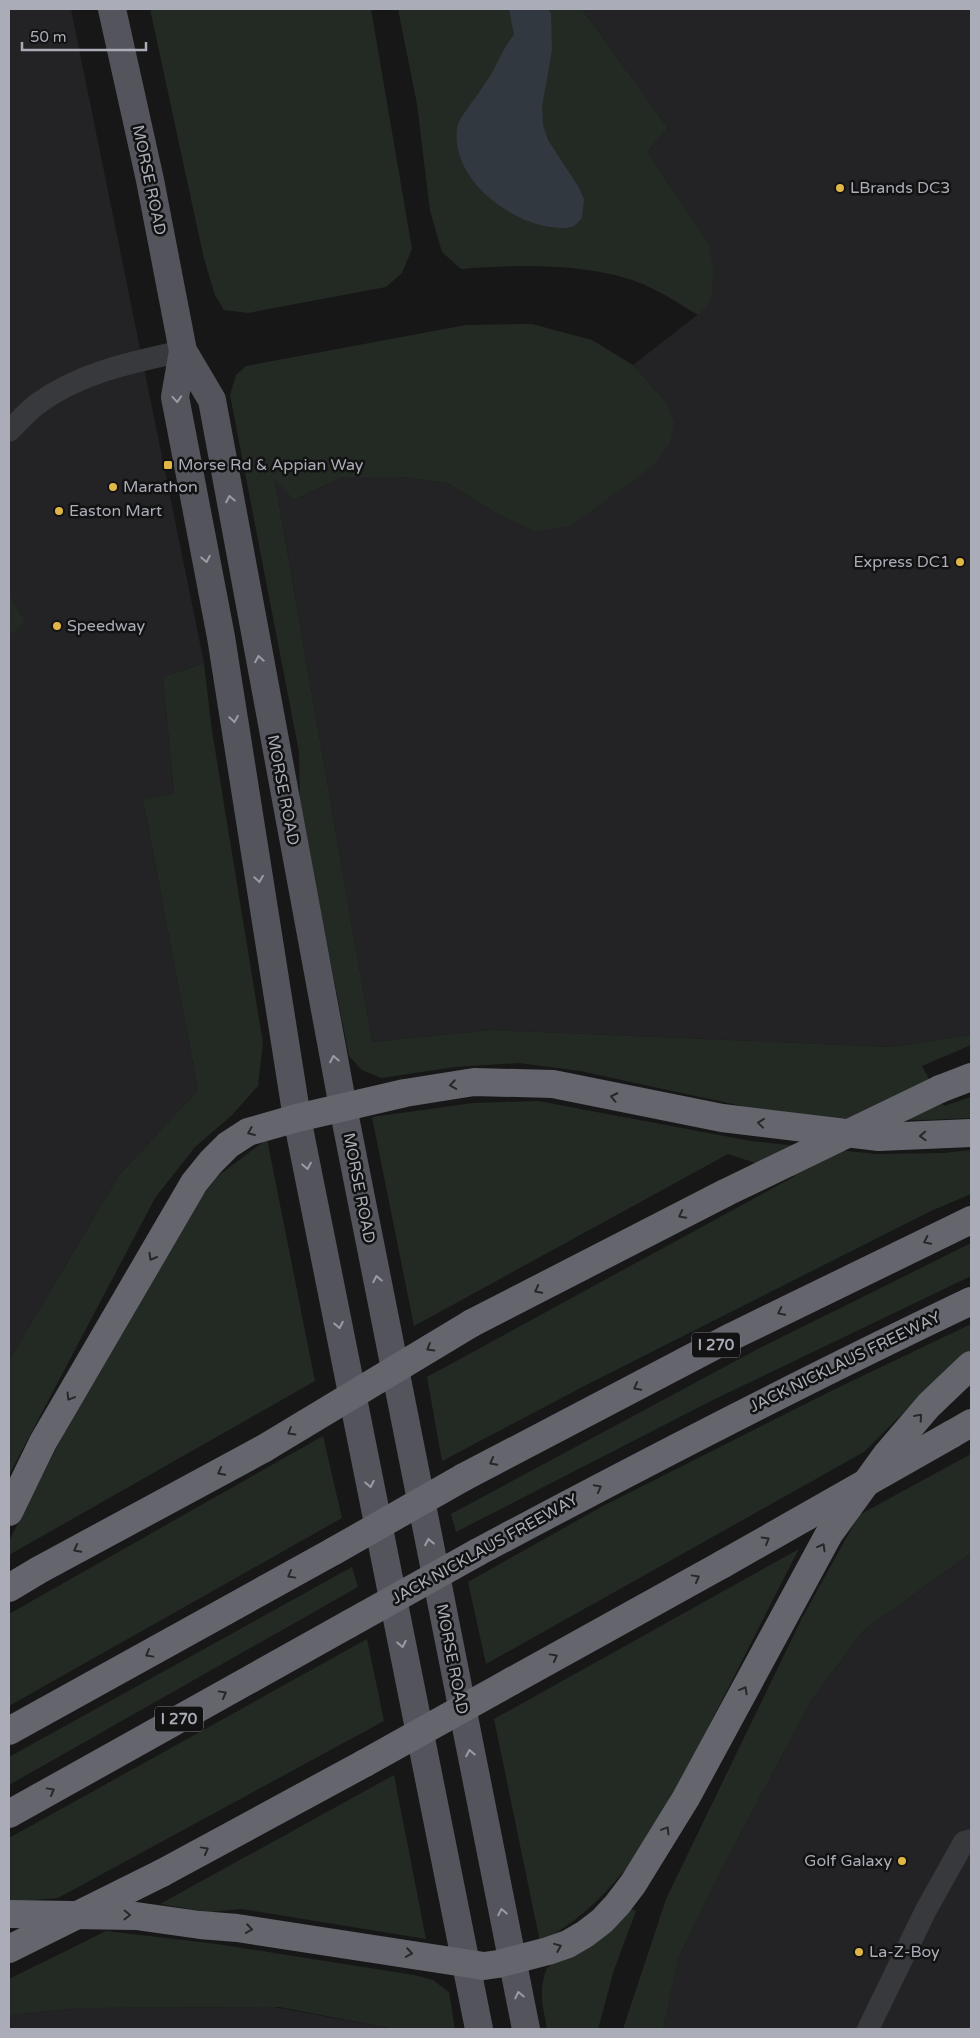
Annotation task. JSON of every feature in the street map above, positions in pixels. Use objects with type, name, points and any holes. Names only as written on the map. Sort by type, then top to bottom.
[{"type":"highway","points":[[9,1588],[263,1449],[472,1323],[725,1193],[940,1089],[971,1077]]},
{"type":"highway","points":[[9,1512],[43,1442],[194,1183],[228,1145],[248,1132],[297,1118],[405,1093],[474,1082],[514,1082],[553,1084],[722,1118],[879,1137],[971,1133]]},
{"type":"highway","name":"I 270","points":[[9,1731],[464,1477],[733,1336],[971,1220]]},
{"type":"highway","name":"JACK NICKLAUS FREEWAY","points":[[9,1814],[478,1552],[679,1445],[971,1300]]},
{"type":"highway","points":[[9,1914],[136,1916],[200,1925],[256,1930],[484,1966],[548,1952],[585,1934],[602,1921],[633,1884],[686,1798],[829,1534],[887,1454],[929,1405],[971,1365]]},
{"type":"highway","points":[[9,1949],[162,1873],[364,1763],[962,1429]]},
{"type":"main road","name":"MORSE ROAD","points":[[112,9],[150,180],[184,351],[212,400],[343,1107],[526,2029]]},
{"type":"main road","name":"MORSE ROAD","points":[[184,351],[176,397],[221,637],[297,1118],[479,2029]]},
{"type":"street","points":[[9,432],[38,404],[72,382],[144,359],[184,351]]},
{"type":"street","points":[[868,2029],[926,1910],[964,1842],[971,1840]]},
{"type":"shaded area","points":[[9,9],[71,9],[204,663],[163,677],[174,795],[143,801],[198,1090],[119,1175],[9,1361]]},
{"type":"shaded area","points":[[150,9],[371,9],[412,249],[402,273],[386,287],[248,313],[224,310],[215,295],[204,259]]},
{"type":"shaded area","points":[[398,9],[582,9],[668,128],[647,152],[708,243],[713,268],[712,295],[705,309],[698,315],[647,286],[627,278],[605,273],[581,269],[530,266],[461,269],[442,252],[430,211],[417,104]]},
{"type":"shaded area","points":[[509,9],[547,9],[551,13],[552,50],[542,107],[543,125],[548,140],[578,186],[584,199],[582,218],[571,227],[557,228],[534,223],[500,206],[485,194],[473,180],[463,164],[458,147],[457,129],[460,121],[514,35]]},
{"type":"shaded area","points":[[582,9],[971,9],[971,1035],[892,1047],[492,1030],[372,1042],[275,479],[294,500],[343,477],[401,477],[447,483],[503,517],[665,401],[633,365],[705,309],[708,243],[647,152],[668,128]]},
{"type":"shaded area","points":[[532,324],[592,340],[633,365],[665,401],[674,423],[670,443],[653,466],[570,526],[535,531],[503,517],[447,483],[401,477],[343,477],[294,500],[275,480],[372,1042],[492,1030],[892,1047],[971,1035],[971,1045],[922,1066],[944,1106],[971,1097],[971,1118],[924,1120],[798,1118],[580,1071],[519,1063],[455,1067],[381,1078],[362,1070],[349,1056],[300,805],[299,752],[230,395],[236,375],[246,366],[466,325]]},
{"type":"shaded area","points":[[9,597],[25,621],[14,633],[9,632]]},
{"type":"shaded area","points":[[204,663],[212,731],[263,1043],[258,1086],[231,1116],[195,1147],[155,1198],[9,1475],[9,1361],[119,1175],[198,1090],[143,800],[174,794],[163,677]]},
{"type":"shaded area","points":[[538,1101],[751,1141],[876,1154],[943,1153],[971,1150],[971,1194],[931,1211],[592,1382],[442,1461],[427,1377],[795,1176],[728,1154],[414,1326],[372,1117],[473,1103]]},
{"type":"shaded area","points":[[267,1139],[315,1381],[9,1555],[9,1541],[65,1431],[192,1209],[218,1176]]},
{"type":"shaded area","points":[[971,1243],[971,1276],[711,1401],[456,1532],[451,1514],[756,1350]]},
{"type":"shaded area","points":[[971,1324],[971,1350],[939,1377],[864,1452],[486,1664],[468,1582],[601,1507],[829,1392]]},
{"type":"shaded area","points":[[323,1436],[342,1518],[9,1706],[9,1614]]},
{"type":"shaded area","points":[[971,1454],[971,1553],[863,1631],[811,1701],[718,1876],[679,1957],[663,2029],[623,2029],[666,1899],[802,1618],[859,1515]]},
{"type":"shaded area","points":[[799,1549],[683,1778],[645,1842],[624,1872],[599,1898],[572,1922],[540,1942],[494,1719]]},
{"type":"shaded area","points":[[971,1553],[971,2029],[663,2029],[679,1957],[718,1876],[811,1701],[863,1631]]},
{"type":"shaded area","points":[[352,1567],[358,1587],[9,1785],[9,1757]]},
{"type":"shaded area","points":[[367,1639],[384,1721],[58,1898],[9,1902],[9,1838]]},
{"type":"shaded area","points":[[394,1775],[426,1939],[242,1909],[208,1912],[160,1904]]},
{"type":"shaded area","points":[[629,1908],[636,1911],[614,1970],[598,2029],[547,2029],[542,1991],[547,1968]]},
{"type":"shaded area","points":[[106,1931],[217,1944],[414,1975],[433,1980],[449,1992],[455,2029],[394,2029],[279,2007],[80,2008],[9,2015],[9,1979]]},
{"type":"shaded area","points":[[274,2007],[394,2029],[9,2029],[9,2015],[80,2008]]},
{"type":"place","name":"LBrands DC3","points":[[840,188]]},
{"type":"place","name":"Morse Rd & Appian Way","points":[[168,465]]},
{"type":"place","name":"Marathon","points":[[113,487]]},
{"type":"place","name":"Easton Mart","points":[[59,511]]},
{"type":"place","name":"Express DC1","points":[[960,562]]},
{"type":"place","name":"Speedway","points":[[57,626]]},
{"type":"place","name":"Golf Galaxy","points":[[902,1861]]},
{"type":"place","name":"La-Z-Boy","points":[[859,1952]]}]
